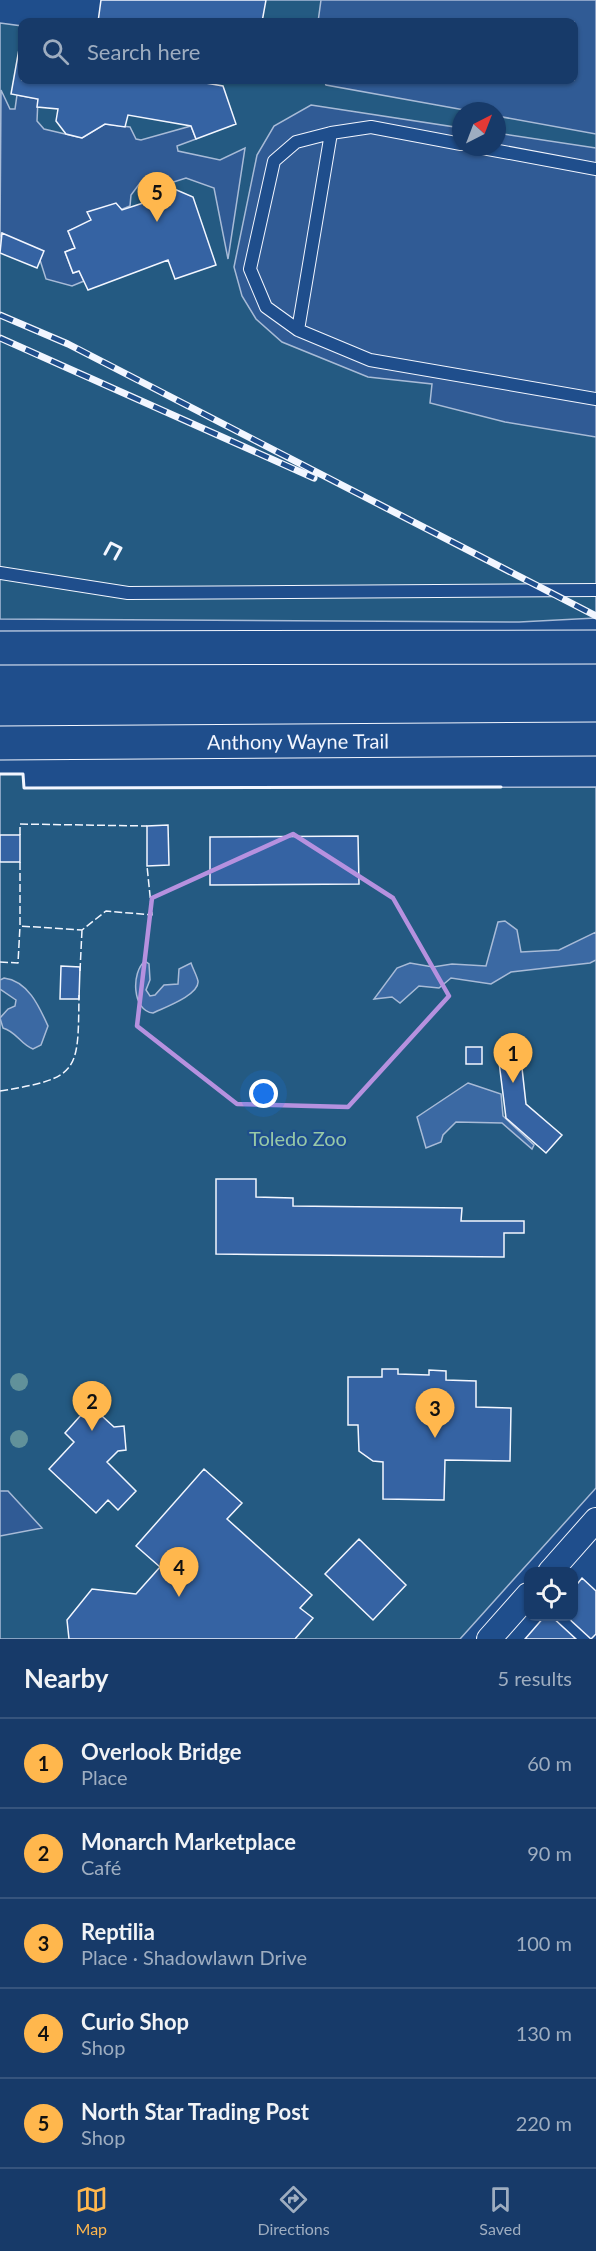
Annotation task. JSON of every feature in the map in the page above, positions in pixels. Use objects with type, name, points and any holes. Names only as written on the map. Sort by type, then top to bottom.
[{"type":"highway","points":[[0,648],[596,647]]},
{"type":"highway","name":"Anthony Wayne Trail","points":[[0,743],[596,739]]},
{"type":"street","points":[[554,1567],[596,1520]]},
{"type":"street","points":[[489,1639],[524,1600]]},
{"type":"lane","points":[[452,142],[372,128],[331,133],[296,142],[274,162],[249,269],[266,307],[298,330],[370,360],[596,399]]},
{"type":"lane","points":[[298,330],[331,133]]},
{"type":"lane","points":[[506,152],[596,169]]},
{"type":"lane","points":[[0,573],[128,593],[596,590]]},
{"type":"highlighted area","points":[[293,834],[393,898],[449,996],[348,1107],[237,1104],[137,1026],[152,898]]},
{"type":"green space","points":[[229,0],[596,0],[596,618],[519,622],[0,619],[0,23],[18,25],[18,84],[578,84],[578,18],[226,18]]},
{"type":"green space","name":"Toledo Zoo","points":[[0,774],[23,774],[24,788],[596,787],[596,1488],[460,1639],[0,1639]]},
{"type":"shaded area","points":[[321,0],[596,0],[596,134],[506,118],[506,102],[452,102],[452,108],[326,84],[578,84],[578,18],[319,18]]},
{"type":"shaded area","points":[[1,90],[10,109],[15,109],[17,95],[38,99],[37,121],[44,129],[82,138],[105,124],[130,127],[136,139],[141,140],[191,126],[196,139],[177,146],[178,151],[220,160],[245,148],[228,259],[214,188],[186,178],[164,185],[165,191],[155,194],[155,188],[147,183],[140,183],[131,195],[130,206],[68,231],[75,248],[65,252],[73,273],[79,271],[84,281],[72,286],[46,279],[40,260],[2,233],[0,237]]},
{"type":"shaded area","points":[[311,105],[452,127],[452,156],[506,156],[506,134],[596,148],[596,437],[505,422],[430,403],[432,384],[368,377],[282,342],[256,319],[242,296],[234,267],[257,155],[274,126]]},
{"type":"shaded area","points":[[505,921],[517,930],[521,952],[559,950],[596,932],[596,960],[590,963],[511,972],[491,984],[451,978],[439,988],[419,986],[400,1003],[392,997],[374,999],[397,968],[410,963],[433,967],[452,964],[486,966],[498,922]]},
{"type":"shaded area","points":[[145,961],[149,964],[150,980],[146,990],[150,996],[155,995],[164,985],[178,984],[179,969],[191,963],[198,981],[197,986],[187,996],[172,1004],[153,1013],[146,1011],[141,1006],[136,990],[137,973]]},
{"type":"shaded area","points":[[4,978],[26,989],[48,1026],[41,1045],[33,1049],[12,1032],[3,1028],[0,1018],[8,1009],[15,1006],[16,1000],[0,989],[0,980]]},
{"type":"shaded area","points":[[468,1083],[501,1094],[503,1116],[534,1145],[532,1149],[502,1123],[456,1122],[443,1135],[441,1142],[426,1148],[417,1117]]},
{"type":"shaded area","points":[[0,1491],[8,1491],[42,1528],[0,1536]]},
{"type":"building","points":[[101,0],[266,0],[263,18],[99,18]]},
{"type":"building","points":[[18,55],[18,84],[211,84],[223,86],[236,124],[196,139],[191,126],[128,115],[125,127],[105,124],[82,138],[66,134],[56,121],[58,109],[37,107],[38,99],[11,94]]},
{"type":"building","points":[[172,188],[193,197],[216,265],[175,279],[168,260],[88,290],[79,271],[73,273],[65,252],[75,248],[68,231],[91,220],[87,212],[116,203],[122,210],[146,202],[150,196]]},
{"type":"building","points":[[2,233],[44,251],[37,268],[0,253]]},
{"type":"building","points":[[168,825],[169,865],[147,866],[147,826]]},
{"type":"building","points":[[0,835],[20,835],[20,862],[0,862]]},
{"type":"building","points":[[358,836],[359,884],[210,885],[210,837]]},
{"type":"building","points":[[61,966],[80,967],[79,999],[60,999]]},
{"type":"building","points":[[502,1044],[522,1048],[526,1104],[562,1135],[546,1153],[506,1118],[499,1062]]},
{"type":"building","points":[[466,1047],[482,1047],[482,1064],[466,1064]]},
{"type":"building","points":[[216,1179],[256,1179],[256,1197],[293,1198],[293,1206],[462,1208],[461,1221],[524,1221],[524,1233],[504,1233],[504,1257],[216,1254]]},
{"type":"building","points":[[382,1369],[398,1369],[398,1374],[429,1375],[429,1370],[446,1371],[446,1380],[476,1381],[476,1407],[511,1408],[510,1461],[445,1460],[444,1500],[383,1499],[383,1462],[373,1461],[359,1451],[358,1425],[348,1425],[348,1377],[382,1377]]},
{"type":"building","points":[[90,1405],[114,1427],[124,1426],[126,1450],[118,1451],[107,1462],[136,1491],[118,1510],[108,1500],[96,1513],[49,1469],[74,1442],[65,1433]]},
{"type":"building","points":[[204,1469],[242,1503],[227,1519],[312,1595],[300,1608],[313,1618],[295,1639],[69,1639],[67,1620],[92,1589],[136,1594],[160,1567],[136,1546]]},
{"type":"building","points":[[359,1539],[406,1585],[373,1620],[325,1574]]},
{"type":"building","points":[[582,1578],[596,1591],[596,1634],[591,1639],[571,1621],[578,1621],[578,1583]]},
{"type":"building","points":[[541,1621],[556,1621],[576,1639],[525,1639]]},
{"type":"railway","points":[[0,315],[68,344],[596,616]]},
{"type":"railway","points":[[0,338],[314,478]]},
{"type":"fence","points":[[20,835],[20,824],[147,826]]},
{"type":"fence","points":[[20,862],[20,926],[82,930],[106,911],[152,915],[147,866]]},
{"type":"fence","points":[[0,962],[18,963],[20,926]]},
{"type":"fence","points":[[80,971],[82,930]]},
{"type":"fence","points":[[0,1091],[46,1081],[60,1075],[69,1067],[75,1056],[79,995]]},
{"type":"wall","points":[[105,554],[111,543],[121,548],[115,559]]},
{"type":"wall","points":[[0,774],[23,774],[24,788],[501,787]]},
{"type":"place","name":"North Star Trading Post","points":[[157,222]]},
{"type":"place","name":"Overlook Bridge","points":[[513,1083]]},
{"type":"place","name":"Monarch Marketplace","points":[[92,1431]]},
{"type":"place","name":"Reptilia","points":[[435,1438]]},
{"type":"place","name":"Curio Shop","points":[[179,1597]]}]
